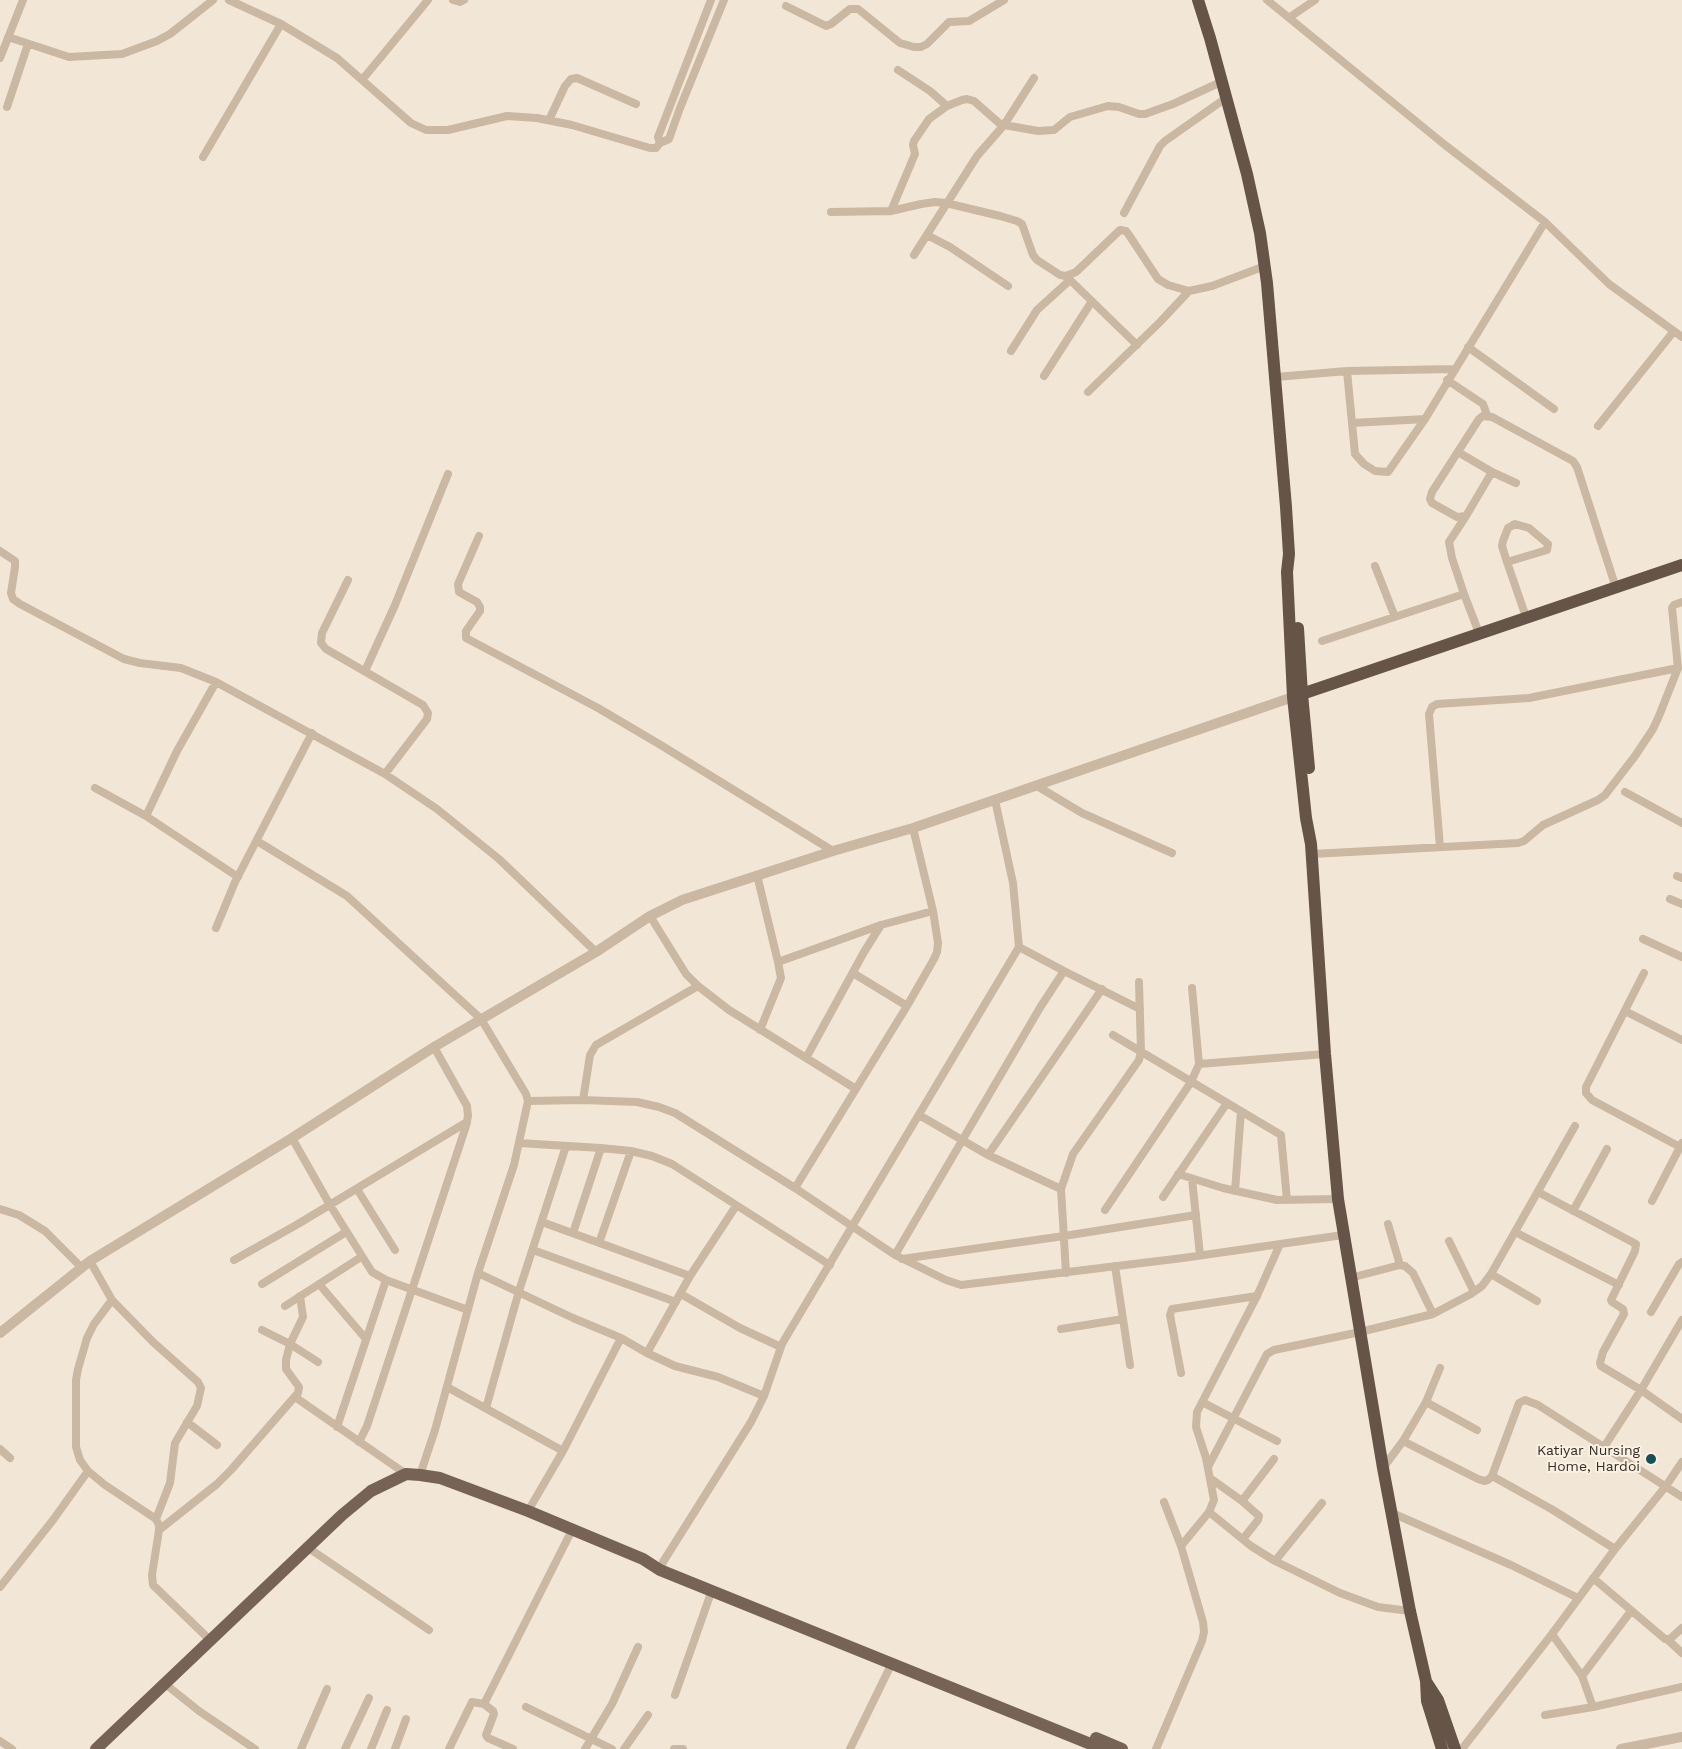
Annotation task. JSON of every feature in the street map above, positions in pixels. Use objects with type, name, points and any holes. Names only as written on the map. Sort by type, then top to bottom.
[{"type":"highway","points":[[1198,0],[1254,204],[1270,301],[1289,554],[1294,572],[1297,696],[1314,820],[1312,849],[1338,1200],[1383,1468],[1410,1611],[1426,1680],[1428,1701],[1442,1749]]},
{"type":"highway","points":[[1297,696],[1682,565]]},
{"type":"highway","points":[[1426,1680],[1438,1700],[1455,1749]]},
{"type":"main road","points":[[96,1749],[342,1514],[371,1491],[406,1474],[420,1474],[448,1481],[528,1511],[643,1559],[1122,1749]]},
{"type":"main road","points":[[661,1566],[712,1590],[1103,1749]]},
{"type":"street","points":[[0,58],[23,0]]},
{"type":"street","points":[[8,36],[69,57],[122,54],[157,42],[170,34],[212,0]]},
{"type":"street","points":[[229,0],[280,24],[337,58],[411,123],[426,130],[448,130],[507,116],[549,120],[572,125],[650,148],[656,148],[660,143],[669,139],[724,0]]},
{"type":"street","points":[[362,80],[428,0]]},
{"type":"street","points":[[453,0],[460,2],[464,0]]},
{"type":"street","points":[[660,143],[658,137],[711,0]]},
{"type":"street","points":[[786,6],[826,26],[850,9],[858,9],[900,43],[921,47],[927,44],[949,22],[969,21],[1004,0]]},
{"type":"street","points":[[1267,0],[1445,145],[1545,222],[1608,284],[1682,337]]},
{"type":"street","points":[[1290,17],[1314,0]]},
{"type":"street","points":[[203,157],[280,24]]},
{"type":"street","points":[[7,107],[28,44]]},
{"type":"street","points":[[898,70],[930,91],[946,106]]},
{"type":"street","points":[[549,120],[565,86],[571,79],[577,78],[636,104]]},
{"type":"street","points":[[914,255],[977,156],[1004,125],[1034,78]]},
{"type":"street","points":[[891,211],[915,154],[914,141],[929,119],[946,106],[970,99],[1004,125],[1038,131],[1054,130],[1070,117],[1108,106],[1145,114],[1173,104],[1221,82]]},
{"type":"street","points":[[1124,213],[1160,146],[1226,98]]},
{"type":"street","points":[[831,212],[891,211],[921,204],[946,203],[1017,221],[1022,224],[1033,255],[1060,275],[1068,278],[1137,345]]},
{"type":"street","points":[[1346,371],[1356,454],[1358,458],[1375,471],[1383,472],[1390,470],[1425,418],[1545,222]]},
{"type":"street","points":[[1011,351],[1037,310],[1117,232],[1123,230],[1130,235],[1158,279],[1168,285],[1190,291],[1212,286],[1265,266]]},
{"type":"street","points":[[927,235],[950,247],[1008,286]]},
{"type":"street","points":[[1088,392],[1190,291]]},
{"type":"street","points":[[1044,376],[1092,301]]},
{"type":"street","points":[[1598,426],[1674,331]]},
{"type":"street","points":[[1468,347],[1554,409]]},
{"type":"street","points":[[1276,377],[1346,371],[1454,369]]},
{"type":"street","points":[[1447,380],[1483,404],[1487,415],[1572,461],[1577,467],[1616,588]]},
{"type":"street","points":[[1466,516],[1457,517],[1434,505],[1430,500],[1432,492],[1479,419],[1487,415]]},
{"type":"street","points":[[1352,423],[1425,418]]},
{"type":"street","points":[[1458,452],[1492,472],[1516,483]]},
{"type":"street","points":[[1479,633],[1452,558],[1449,542],[1492,472]]},
{"type":"street","points":[[365,671],[395,605],[448,474]]},
{"type":"street","points":[[1507,562],[1547,550],[1548,544],[1524,525],[1511,525],[1503,541],[1502,546],[1507,562],[1526,617]]},
{"type":"street","points":[[479,536],[458,584],[459,592],[476,602],[480,607],[480,611],[466,631],[466,638],[598,708],[833,851]]},
{"type":"street","points":[[0,551],[10,556],[15,562],[11,593],[20,604],[124,659],[180,668],[216,682],[385,774],[437,809],[499,859],[596,952]]},
{"type":"street","points":[[1375,566],[1395,617]]},
{"type":"street","points":[[348,580],[322,634],[321,643],[326,649],[424,705],[428,713],[426,719],[385,774]]},
{"type":"street","points":[[1322,641],[1464,594]]},
{"type":"street","points":[[1312,849],[1440,847],[1524,841],[1543,825],[1598,800],[1635,756],[1653,729],[1678,668],[1672,608],[1674,605],[1682,602]]},
{"type":"street","points":[[1440,847],[1429,714],[1432,707],[1437,704],[1529,698],[1678,668]]},
{"type":"street","points":[[146,816],[177,751],[216,682]]},
{"type":"street","points":[[0,1333],[90,1261],[292,1138],[481,1018],[596,952],[650,916],[682,900],[833,851],[913,828],[1297,696]]},
{"type":"street","points":[[216,928],[238,876],[312,733]]},
{"type":"street","points":[[1036,786],[1082,813],[1172,853]]},
{"type":"street","points":[[95,788],[146,816],[238,876]]},
{"type":"street","points":[[1625,792],[1682,823]]},
{"type":"street","points":[[661,1566],[751,1422],[764,1396],[780,1347],[1019,947],[1013,883],[995,800]]},
{"type":"street","points":[[795,1188],[907,1006],[937,952],[938,943],[933,911],[913,828]]},
{"type":"street","points":[[257,841],[348,896],[481,1018],[526,1094],[528,1101],[514,1165],[478,1273],[447,1387],[420,1474]]},
{"type":"street","points":[[757,875],[778,962],[780,982],[760,1030]]},
{"type":"street","points":[[1670,899],[1682,904]]},
{"type":"street","points":[[778,962],[881,924],[933,911]]},
{"type":"street","points":[[650,916],[686,974],[698,986],[729,1010],[856,1089]]},
{"type":"street","points":[[806,1058],[881,924]]},
{"type":"street","points":[[1643,939],[1682,958]]},
{"type":"street","points":[[1019,947],[1140,1009]]},
{"type":"street","points":[[898,1257],[962,1140],[1041,1006],[1064,971]]},
{"type":"street","points":[[853,973],[907,1006]]},
{"type":"street","points":[[1644,973],[1586,1087],[1586,1093],[1592,1100],[1681,1146],[1652,1201]]},
{"type":"street","points":[[1066,1273],[1061,1189],[1073,1154],[1139,1060],[1141,1052],[1139,982]]},
{"type":"street","points":[[583,1100],[590,1055],[596,1045],[698,986]]},
{"type":"street","points":[[1106,1210],[1191,1082],[1198,1064],[1192,988]]},
{"type":"street","points":[[988,1155],[1102,989]]},
{"type":"street","points":[[1625,1011],[1682,1040]]},
{"type":"street","points":[[1113,1035],[1281,1135],[1286,1200]]},
{"type":"street","points":[[359,1442],[367,1426],[390,1352],[413,1290],[467,1122],[467,1106],[434,1047]]},
{"type":"street","points":[[1198,1064],[1326,1054]]},
{"type":"street","points":[[528,1101],[583,1100],[637,1102],[675,1113],[795,1188],[898,1257],[946,1280],[961,1285],[1066,1273],[1343,1235]]},
{"type":"street","points":[[1163,1197],[1227,1103]]},
{"type":"street","points":[[1235,1191],[1241,1111]]},
{"type":"street","points":[[919,1115],[988,1155],[1061,1189]]},
{"type":"street","points":[[234,1260],[330,1206],[467,1122]]},
{"type":"street","points":[[1208,1467],[1267,1354],[1274,1350],[1433,1314],[1482,1286],[1491,1274],[1575,1126]]},
{"type":"street","points":[[292,1138],[330,1206],[372,1272],[386,1280],[468,1310]]},
{"type":"street","points":[[519,1143],[631,1151],[672,1164],[830,1265]]},
{"type":"street","points":[[486,1408],[519,1291],[566,1146]]},
{"type":"street","points":[[573,1233],[601,1148]]},
{"type":"street","points":[[1573,1211],[1607,1149]]},
{"type":"street","points":[[599,1243],[631,1151]]},
{"type":"street","points":[[1178,1174],[1260,1197],[1286,1200],[1338,1200]]},
{"type":"street","points":[[1192,1179],[1200,1255]]},
{"type":"street","points":[[357,1189],[395,1250]]},
{"type":"street","points":[[1538,1192],[1636,1244],[1612,1300],[1612,1302],[1623,1309],[1624,1314],[1603,1352],[1600,1362],[1601,1366],[1641,1390],[1682,1419]]},
{"type":"street","points":[[647,1353],[690,1276],[736,1206]]},
{"type":"street","points":[[0,1209],[19,1215],[45,1231],[82,1268]]},
{"type":"street","points":[[898,1257],[1064,1236],[1196,1215]]},
{"type":"street","points":[[542,1222],[690,1276]]},
{"type":"street","points":[[1388,1224],[1400,1265]]},
{"type":"street","points":[[262,1284],[346,1232]]},
{"type":"street","points":[[1515,1232],[1620,1284]]},
{"type":"street","points":[[1449,1241],[1474,1292]]},
{"type":"street","points":[[1181,1546],[1209,1512],[1214,1500],[1208,1467],[1196,1427],[1197,1412],[1257,1296],[1280,1244]]},
{"type":"street","points":[[533,1250],[676,1302]]},
{"type":"street","points":[[285,1306],[361,1257]]},
{"type":"street","points":[[90,1261],[112,1300],[153,1342],[198,1382],[201,1388],[196,1406],[175,1444],[170,1483],[156,1519]]},
{"type":"street","points":[[1651,1312],[1682,1262]]},
{"type":"street","points":[[1350,1278],[1400,1265],[1409,1268],[1413,1272],[1433,1314]]},
{"type":"street","points":[[1115,1266],[1130,1365]]},
{"type":"street","points":[[478,1273],[573,1318],[621,1338],[647,1353],[676,1366],[735,1383],[764,1396]]},
{"type":"street","points":[[1491,1274],[1537,1300]]},
{"type":"street","points":[[337,1427],[386,1280]]},
{"type":"street","points":[[320,1284],[366,1338]]},
{"type":"street","points":[[681,1294],[740,1328],[780,1347]]},
{"type":"street","points":[[159,1530],[217,1484],[295,1397],[299,1387],[286,1369],[287,1352],[302,1317],[300,1296]]},
{"type":"street","points":[[1181,1373],[1170,1315],[1172,1308],[1257,1296]]},
{"type":"street","points":[[112,1300],[94,1324],[87,1338],[76,1380],[76,1447],[80,1460],[88,1471],[105,1485],[156,1519],[159,1530],[152,1575],[154,1586],[210,1640]]},
{"type":"street","points":[[1060,1329],[1123,1319]]},
{"type":"street","points":[[1604,1447],[1641,1390],[1682,1320]]},
{"type":"street","points":[[262,1330],[290,1344],[318,1362]]},
{"type":"street","points":[[528,1511],[563,1451],[621,1338]]},
{"type":"street","points":[[1383,1468],[1403,1441],[1426,1402],[1440,1368]]},
{"type":"street","points":[[447,1387],[563,1451]]},
{"type":"street","points":[[295,1397],[406,1474]]},
{"type":"street","points":[[1403,1441],[1484,1481],[1488,1480],[1492,1476],[1519,1403],[1522,1400],[1530,1401],[1682,1497]]},
{"type":"street","points":[[1202,1402],[1277,1441]]},
{"type":"street","points":[[1426,1402],[1477,1430]]},
{"type":"street","points":[[186,1422],[216,1445]]},
{"type":"street","points":[[0,1449],[10,1458]]},
{"type":"street","points":[[1242,1501],[1274,1458]]},
{"type":"street","points":[[1462,1749],[1552,1634],[1615,1549],[1666,1486],[1682,1462]]},
{"type":"street","points":[[0,1587],[53,1520],[88,1471]]},
{"type":"street","points":[[1492,1476],[1553,1510],[1615,1549]]},
{"type":"street","points":[[1210,1478],[1259,1516],[1243,1539]]},
{"type":"street","points":[[1156,1749],[1202,1641],[1204,1632],[1203,1622],[1181,1546],[1164,1502]]},
{"type":"street","points":[[1275,1561],[1322,1503]]},
{"type":"street","points":[[1209,1512],[1275,1561],[1360,1601],[1378,1607],[1410,1611]]},
{"type":"street","points":[[1392,1512],[1511,1565],[1578,1598]]},
{"type":"street","points":[[484,1704],[572,1530]]},
{"type":"street","points":[[307,1547],[428,1630]]},
{"type":"street","points":[[1593,1578],[1682,1653]]},
{"type":"street","points":[[675,1695],[712,1590]]},
{"type":"street","points":[[1582,1676],[1631,1611]]},
{"type":"street","points":[[1668,1640],[1682,1628]]},
{"type":"street","points":[[1552,1634],[1582,1676],[1593,1707]]},
{"type":"street","points":[[585,1749],[612,1704],[638,1647]]},
{"type":"street","points":[[850,1749],[892,1663]]},
{"type":"street","points":[[164,1683],[199,1711],[255,1749]]},
{"type":"street","points":[[1545,1715],[1593,1707],[1682,1687]]},
{"type":"street","points":[[301,1749],[327,1689]]},
{"type":"street","points":[[345,1749],[369,1698]]},
{"type":"street","points":[[449,1749],[472,1702],[484,1704],[493,1711],[494,1714],[486,1735],[488,1738],[496,1746],[514,1749]]},
{"type":"street","points":[[526,1707],[612,1749]]},
{"type":"street","points":[[371,1749],[387,1710]]},
{"type":"street","points":[[624,1749],[648,1715]]},
{"type":"street","points":[[395,1749],[406,1719]]},
{"type":"street","points":[[1621,1749],[1682,1737]]},
{"type":"street","points":[[0,1741],[12,1749]]},
{"type":"street","points":[[674,1749],[683,1749]]},
{"type":"place","name":"Katiyar Nursing Home, Hardoi","points":[[1651,1459]]}]
